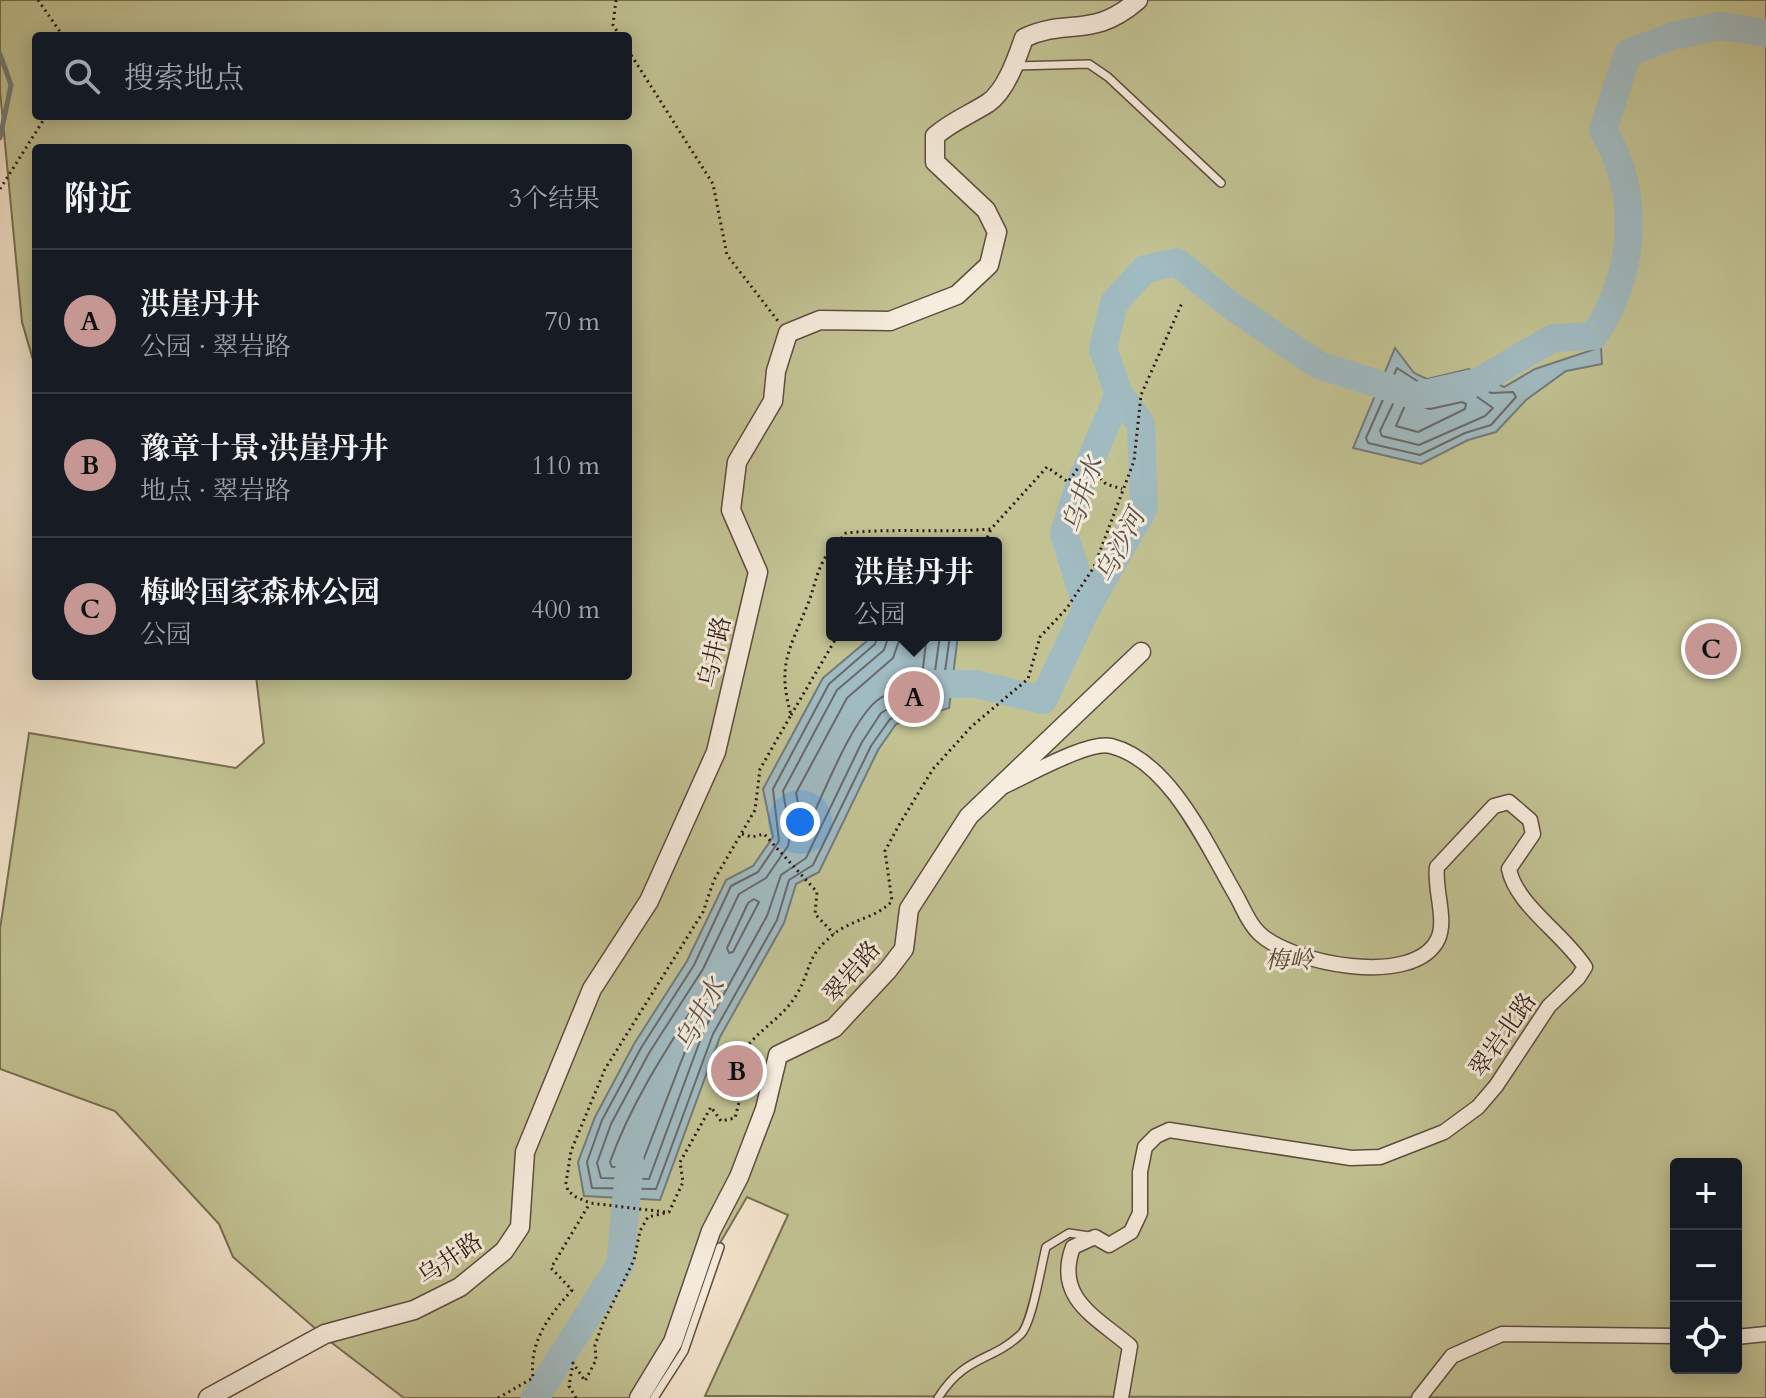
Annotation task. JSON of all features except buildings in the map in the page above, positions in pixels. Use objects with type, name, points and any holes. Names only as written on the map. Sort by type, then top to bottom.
[{"type":"street","points":[[788,333],[820,320],[890,321],[957,295],[989,265],[997,232],[986,210],[935,162],[935,136],[952,121],[991,102],[1013,66],[1024,38],[1041,30],[1089,28],[1120,15],[1138,0]]},
{"type":"street","name":"乌井路","points":[[208,1398],[325,1334],[414,1310],[460,1287],[504,1251],[520,1227],[525,1152],[592,989],[649,901],[716,752],[758,572],[731,510],[737,462],[773,401],[776,371],[788,333]]},
{"type":"street","name":"翠岩路","points":[[639,1398],[673,1342],[711,1231],[739,1177],[765,1109],[778,1055],[834,1028],[888,970],[904,949],[909,909],[969,816],[1141,652]]},
{"type":"street","name":"翠岩北路","points":[[997,790],[1097,744],[1124,751],[1136,757],[1176,794],[1258,933],[1283,949],[1348,967],[1380,969],[1405,963],[1428,950],[1438,939],[1437,867],[1494,806],[1509,802],[1530,820],[1533,834],[1509,869],[1511,883],[1518,895],[1558,932],[1585,967],[1549,1006],[1496,1086],[1478,1107],[1444,1132],[1380,1157],[1351,1158],[1169,1130],[1156,1136],[1145,1147],[1140,1172],[1140,1213],[1131,1232],[1109,1245],[1095,1237]]},
{"type":"street","points":[[1095,1237],[1073,1247],[1065,1268],[1068,1289],[1130,1346],[1121,1398]]},
{"type":"street","points":[[1419,1398],[1452,1356],[1502,1334],[1670,1336]]},
{"type":"street","points":[[1742,1336],[1766,1334]]},
{"type":"lane","points":[[1013,66],[1089,64],[1108,77],[1221,183]]},
{"type":"lane","points":[[938,1398],[964,1367],[1022,1334],[1032,1310],[1035,1282],[1046,1247],[1069,1233],[1095,1237]]},
{"type":"lane","points":[[654,1398],[684,1351],[720,1247]]},
{"type":"path","points":[[38,0],[60,32]]},
{"type":"path","points":[[616,0],[613,25],[617,32]]},
{"type":"path","points":[[632,56],[713,184],[727,255],[788,333]]},
{"type":"path","points":[[0,189],[43,120]]},
{"type":"path","points":[[669,1212],[683,1182],[680,1162],[711,1107],[721,1121],[735,1118],[739,1102],[733,1086],[737,1061],[752,1036],[775,1019],[797,993],[817,949],[854,919],[882,913],[892,901],[885,851],[933,769],[972,726],[1028,679],[1040,637],[1067,608],[1094,567],[1134,461],[1141,395],[1182,303]]},
{"type":"path","points":[[988,537],[991,529],[1047,467],[1068,482],[1083,461],[1106,484],[1123,490]]},
{"type":"path","points":[[842,537],[846,533],[879,529],[938,533],[991,529]]},
{"type":"path","points":[[791,715],[783,688],[788,647],[807,607],[820,563],[826,556]]},
{"type":"path","points":[[669,1212],[590,1203],[568,1191],[566,1183],[577,1137],[605,1069],[703,912],[714,880],[755,810],[760,769],[834,641]]},
{"type":"path","points":[[742,834],[752,837],[764,834],[817,892],[815,914],[834,934]]},
{"type":"path","points":[[498,1398],[533,1378],[531,1362],[543,1322],[572,1290],[551,1268],[590,1203]]},
{"type":"path","points":[[576,1398],[569,1386],[573,1363],[585,1381],[596,1360],[595,1345],[603,1323],[634,1260],[640,1231],[648,1217],[669,1212]]},
{"type":"green space","name":"梅岭","points":[[0,0],[1766,0],[1766,1398],[705,1396],[788,1215],[747,1197],[706,1267],[692,1330],[655,1376],[648,1398],[404,1398],[332,1343],[233,1257],[219,1224],[115,1111],[0,1069],[0,929],[29,733],[236,768],[264,743],[256,680],[632,680],[632,144],[32,144],[32,356],[22,322],[0,91]]},
{"type":"water","points":[[1601,347],[1602,364],[1566,371],[1526,400],[1496,432],[1468,440],[1421,464],[1353,448],[1395,348],[1414,373],[1427,379],[1469,369],[1504,387],[1535,369]]},
{"type":"water","points":[[867,641],[957,641],[949,708],[896,724],[878,750],[819,872],[796,884],[784,923],[720,1037],[660,1200],[584,1196],[578,1162],[595,1117],[634,1044],[687,961],[726,880],[753,866],[773,837],[763,789],[823,678]]},
{"type":"waterway","name":"乌井水","points":[[914,684],[976,684],[1043,700],[1087,607],[1064,534],[1077,492],[1119,394],[1103,349],[1114,303],[1145,269],[1177,262],[1229,304],[1318,365],[1416,396],[1478,382],[1553,338],[1594,336],[1608,312],[1625,261],[1628,207],[1624,181],[1603,130],[1628,53],[1673,36],[1720,26],[1766,33]]},
{"type":"waterway","points":[[0,54],[11,85],[0,138]]},
{"type":"waterway","name":"乌沙河","points":[[1087,607],[1144,508],[1141,424],[1119,394]]},
{"type":"waterway","name":"乌井水","points":[[535,1398],[620,1265],[630,1161]]},
{"type":"place","name":"梅岭国家森林公园","points":[[1711,649]]},
{"type":"place","name":"洪崖丹井","points":[[914,697]]},
{"type":"place","name":"豫章十景·洪崖丹井","points":[[737,1071]]}]
